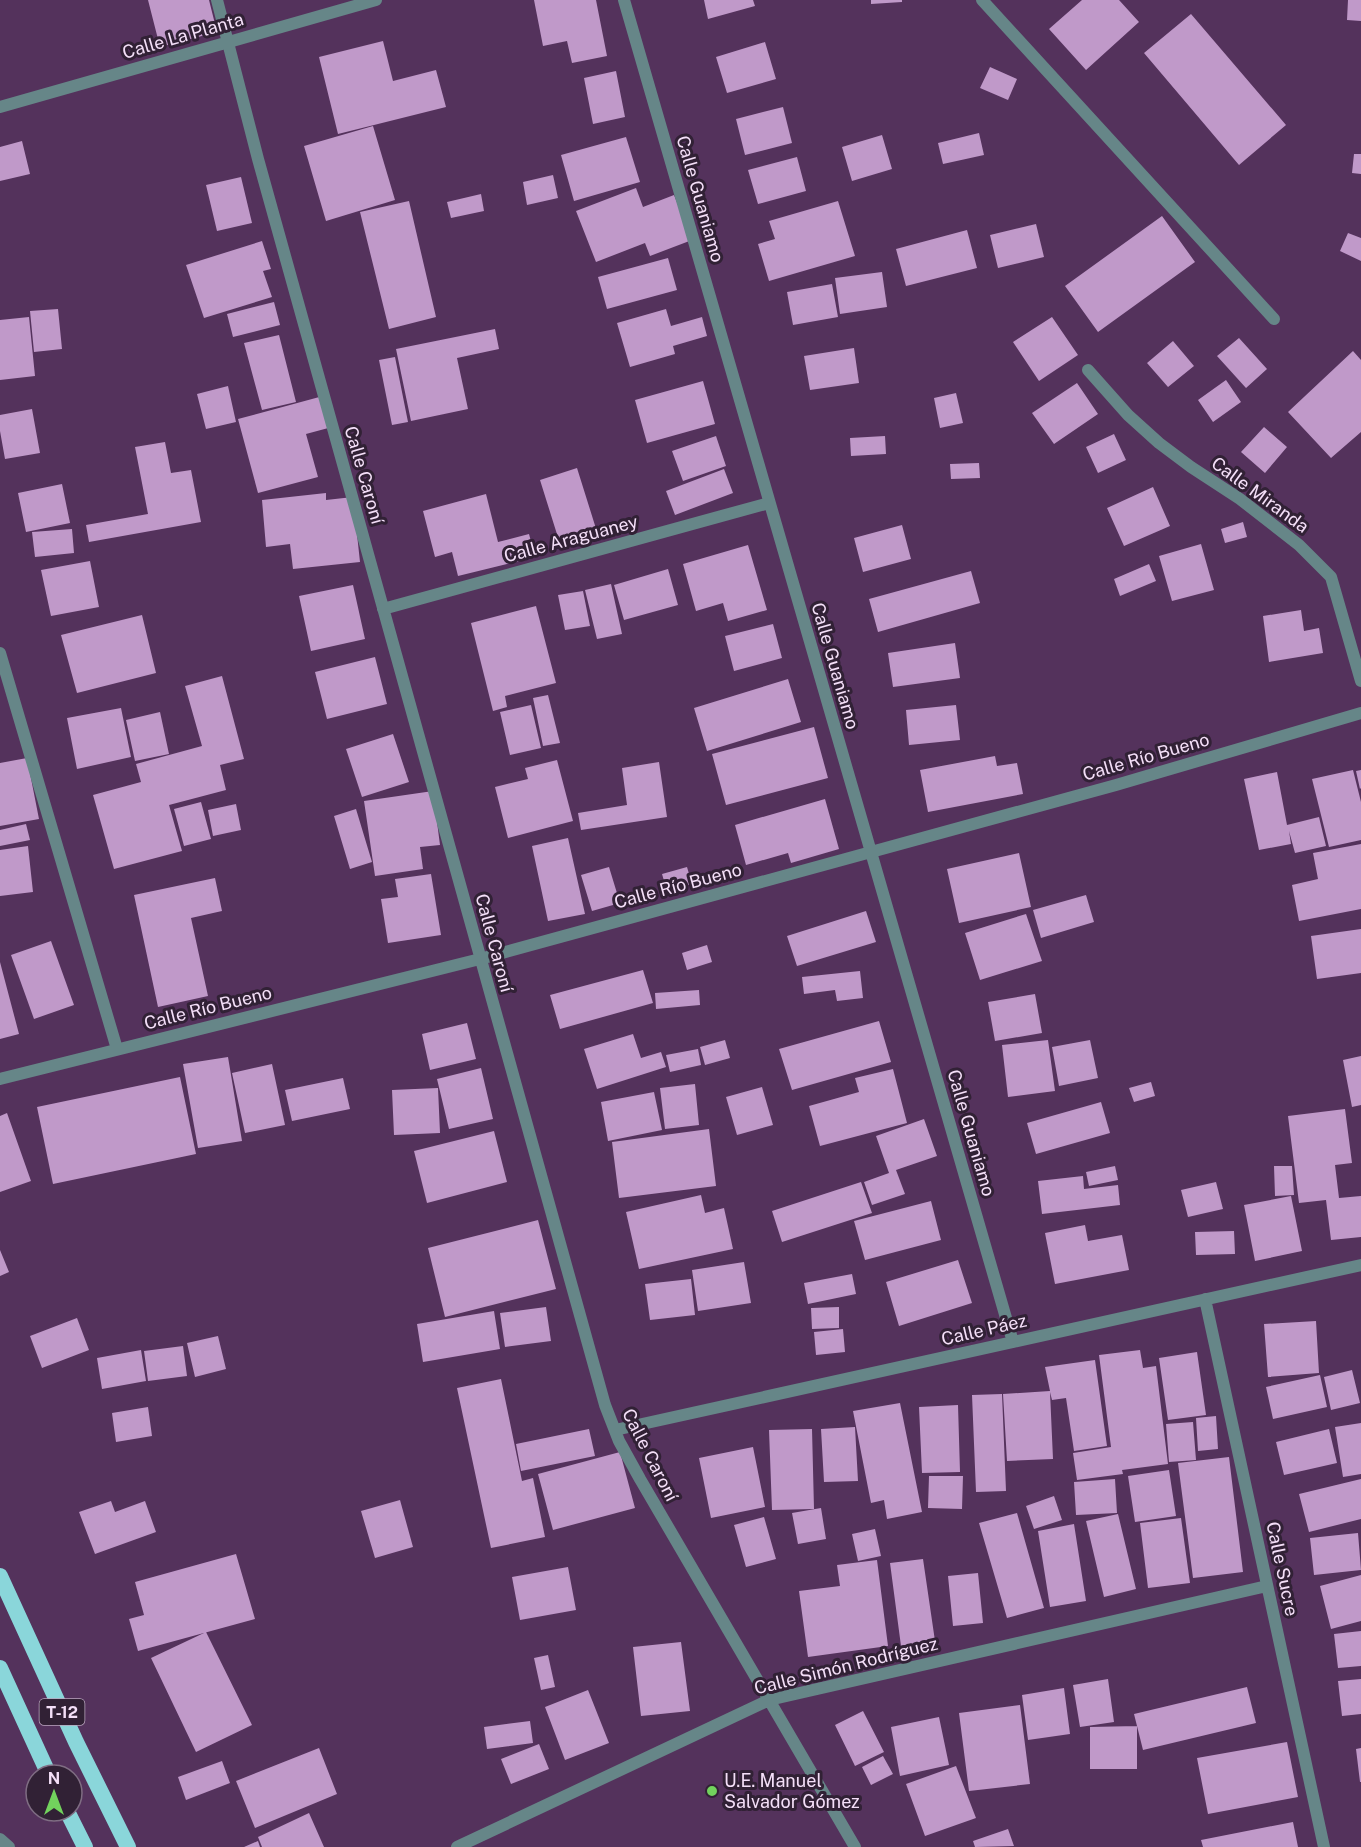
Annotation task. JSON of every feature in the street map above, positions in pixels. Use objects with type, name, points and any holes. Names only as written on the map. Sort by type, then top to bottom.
[{"type":"highway","name":"T-12","points":[[0,1576],[76,1742],[128,1847]]},
{"type":"highway","name":"T-12","points":[[0,1668],[44,1763]]},
{"type":"highway","points":[[73,1823],[85,1847]]},
{"type":"street","name":"Calle Caroní","points":[[217,0],[261,170],[480,959],[592,1361],[615,1430],[639,1479],[855,1847]]},
{"type":"street","name":"Calle La Planta","points":[[0,107],[376,0]]},
{"type":"street","name":"Calle Guaniamo","points":[[624,0],[1012,1342]]},
{"type":"street","points":[[982,0],[1274,319]]},
{"type":"street","name":"Calle Miranda","points":[[1088,370],[1128,415],[1159,443],[1248,506],[1299,546],[1331,577],[1361,681]]},
{"type":"street","name":"Calle Araguaney","points":[[383,609],[770,503]]},
{"type":"street","points":[[0,653],[117,1049]]},
{"type":"street","name":"Calle Río Bueno","points":[[0,1079],[480,959],[1116,785],[1361,713]]},
{"type":"street","name":"Calle Páez","points":[[615,1430],[1361,1265]]},
{"type":"street","name":"Calle Sucre","points":[[1205,1299],[1324,1847]]},
{"type":"street","name":"Calle Simón Rodríguez","points":[[457,1847],[769,1700],[1267,1586]]},
{"type":"street","points":[[0,1839],[9,1847]]},
{"type":"building","points":[[148,0],[209,0],[217,32],[160,47]]},
{"type":"building","points":[[534,0],[596,0],[607,56],[572,63],[567,41],[543,46]]},
{"type":"building","points":[[704,0],[753,0],[755,6],[708,19]]},
{"type":"building","points":[[871,0],[902,0],[902,2],[871,4]]},
{"type":"building","points":[[1082,0],[1119,0],[1139,22],[1086,70],[1049,29]]},
{"type":"building","points":[[1348,0],[1361,0],[1361,21],[1347,20]]},
{"type":"building","points":[[1191,14],[1286,125],[1239,165],[1144,53]]},
{"type":"building","points":[[383,41],[393,81],[436,70],[446,107],[338,134],[319,57]]},
{"type":"building","points":[[765,42],[776,79],[727,93],[716,57]]},
{"type":"building","points":[[990,67],[1017,79],[1008,100],[980,88]]},
{"type":"building","points":[[616,71],[625,117],[593,124],[584,78]]},
{"type":"building","points":[[783,107],[792,143],[745,155],[736,119]]},
{"type":"building","points":[[373,126],[395,200],[326,221],[304,146]]},
{"type":"building","points":[[979,133],[984,155],[943,164],[938,143]]},
{"type":"building","points":[[882,135],[892,169],[852,181],[842,147]]},
{"type":"building","points":[[626,137],[640,182],[574,201],[561,155]]},
{"type":"building","points":[[22,141],[30,174],[0,181],[0,147]]},
{"type":"building","points":[[1354,154],[1361,154],[1361,174],[1352,173]]},
{"type":"building","points":[[797,157],[806,191],[758,204],[748,170]]},
{"type":"building","points":[[553,175],[558,198],[527,205],[523,182]]},
{"type":"building","points":[[241,177],[252,223],[217,231],[206,185]]},
{"type":"building","points":[[636,188],[643,207],[674,195],[692,240],[650,256],[645,243],[596,262],[576,211]]},
{"type":"building","points":[[481,194],[484,211],[451,218],[447,202]]},
{"type":"building","points":[[409,201],[436,317],[389,329],[360,212]]},
{"type":"building","points":[[838,201],[855,256],[769,281],[758,244],[775,239],[769,221]]},
{"type":"building","points":[[1162,216],[1195,262],[1098,332],[1065,286]]},
{"type":"building","points":[[1036,224],[1044,257],[998,268],[990,235]]},
{"type":"building","points":[[967,230],[977,268],[906,286],[896,249]]},
{"type":"building","points":[[1348,233],[1361,238],[1361,261],[1340,251]]},
{"type":"building","points":[[262,241],[271,269],[263,271],[272,297],[204,318],[186,265]]},
{"type":"building","points":[[668,258],[677,290],[607,309],[598,277]]},
{"type":"building","points":[[882,272],[887,307],[840,314],[835,278]]},
{"type":"building","points":[[832,284],[838,317],[793,325],[787,292]]},
{"type":"building","points":[[274,302],[280,325],[233,337],[227,314]]},
{"type":"building","points":[[58,309],[62,349],[34,352],[30,311]]},
{"type":"building","points":[[666,309],[671,326],[702,317],[707,336],[673,346],[675,354],[630,367],[617,323]]},
{"type":"building","points":[[29,317],[35,376],[0,380],[0,320]]},
{"type":"building","points":[[1052,317],[1078,355],[1039,381],[1013,342]]},
{"type":"building","points":[[495,329],[499,349],[457,358],[468,409],[411,421],[396,349]]},
{"type":"building","points":[[279,335],[296,402],[262,410],[244,343]]},
{"type":"building","points":[[1239,338],[1267,369],[1246,388],[1217,356]]},
{"type":"building","points":[[1173,341],[1194,366],[1168,387],[1147,363]]},
{"type":"building","points":[[854,348],[859,383],[810,390],[804,356]]},
{"type":"building","points":[[1353,351],[1361,360],[1361,432],[1331,458],[1288,412]]},
{"type":"building","points":[[395,357],[408,422],[392,425],[379,360]]},
{"type":"building","points":[[1226,380],[1241,402],[1213,422],[1198,400]]},
{"type":"building","points":[[703,381],[715,424],[647,443],[635,400]]},
{"type":"building","points":[[1077,383],[1098,414],[1054,444],[1032,413]]},
{"type":"building","points":[[228,386],[236,422],[206,429],[197,394]]},
{"type":"building","points":[[956,393],[963,423],[940,428],[934,398]]},
{"type":"building","points":[[323,396],[332,427],[306,434],[318,477],[258,493],[238,419]]},
{"type":"building","points":[[32,409],[40,453],[5,459],[0,431],[0,415]]},
{"type":"building","points":[[1264,427],[1287,447],[1265,473],[1241,452]]},
{"type":"building","points":[[1114,434],[1126,460],[1098,473],[1086,447]]},
{"type":"building","points":[[716,436],[726,466],[683,481],[672,451]]},
{"type":"building","points":[[885,436],[886,454],[851,456],[850,438]]},
{"type":"building","points":[[165,442],[171,473],[191,470],[201,522],[89,542],[86,525],[148,514],[135,447]]},
{"type":"building","points":[[979,463],[980,478],[951,479],[950,464]]},
{"type":"building","points":[[577,468],[598,535],[561,547],[540,480]]},
{"type":"building","points":[[724,469],[733,493],[675,515],[666,491]]},
{"type":"building","points":[[62,484],[70,523],[26,532],[18,493]]},
{"type":"building","points":[[1153,487],[1170,526],[1124,546],[1107,508]]},
{"type":"building","points":[[326,493],[326,500],[353,497],[360,562],[293,569],[290,544],[266,547],[262,500]]},
{"type":"building","points":[[486,494],[498,542],[529,534],[535,557],[458,576],[452,552],[435,557],[423,511]]},
{"type":"building","points":[[1243,522],[1247,537],[1225,543],[1221,529]]},
{"type":"building","points":[[902,525],[911,559],[863,572],[854,538]]},
{"type":"building","points":[[72,529],[74,553],[35,557],[32,532]]},
{"type":"building","points":[[1201,544],[1214,590],[1172,601],[1159,556]]},
{"type":"building","points":[[748,545],[767,610],[728,621],[723,603],[696,611],[683,564]]},
{"type":"building","points":[[90,561],[99,607],[51,616],[41,570]]},
{"type":"building","points":[[1149,564],[1156,581],[1120,596],[1114,579]]},
{"type":"building","points":[[668,569],[678,605],[624,620],[614,585]]},
{"type":"building","points":[[971,571],[980,603],[878,632],[869,599]]},
{"type":"building","points":[[611,584],[622,634],[597,639],[585,590]]},
{"type":"building","points":[[353,585],[365,639],[311,651],[299,596]]},
{"type":"building","points":[[583,591],[590,626],[565,630],[558,595]]},
{"type":"building","points":[[536,606],[556,683],[505,696],[507,707],[493,711],[471,623]]},
{"type":"building","points":[[1301,610],[1304,631],[1319,628],[1323,653],[1269,662],[1263,616]]},
{"type":"building","points":[[142,615],[156,673],[77,693],[61,635]]},
{"type":"building","points":[[773,624],[782,658],[734,671],[725,636]]},
{"type":"building","points":[[955,643],[960,678],[893,687],[888,653]]},
{"type":"building","points":[[375,657],[387,704],[327,719],[315,672]]},
{"type":"building","points":[[222,676],[244,759],[220,765],[226,790],[169,805],[182,851],[114,869],[93,795],[141,782],[136,764],[202,746],[185,686]]},
{"type":"building","points":[[788,679],[801,722],[707,751],[694,708]]},
{"type":"building","points":[[548,695],[560,743],[543,746],[533,698]]},
{"type":"building","points":[[531,705],[541,748],[510,755],[500,712]]},
{"type":"building","points":[[956,705],[960,740],[909,745],[906,710]]},
{"type":"building","points":[[121,708],[131,757],[77,769],[67,718]]},
{"type":"building","points":[[160,712],[169,754],[135,761],[126,720]]},
{"type":"building","points":[[814,727],[828,778],[726,805],[712,754]]},
{"type":"building","points":[[393,734],[409,782],[362,797],[346,749]]},
{"type":"building","points":[[995,756],[997,766],[1017,763],[1023,794],[928,812],[920,770]]},
{"type":"building","points":[[27,758],[39,819],[0,826],[0,763]]},
{"type":"building","points":[[557,760],[573,821],[508,838],[495,787],[528,779],[525,768]]},
{"type":"building","points":[[659,762],[667,817],[581,830],[578,813],[627,805],[622,768]]},
{"type":"building","points":[[1353,770],[1361,802],[1361,840],[1329,847],[1312,779]]},
{"type":"building","points":[[1361,770],[1361,788],[1360,789],[1356,771]]},
{"type":"building","points":[[1277,772],[1287,825],[1319,817],[1326,846],[1295,853],[1289,831],[1291,844],[1259,850],[1244,779]]},
{"type":"building","points":[[433,791],[440,845],[420,847],[423,869],[375,876],[364,801]]},
{"type":"building","points":[[825,799],[839,849],[791,863],[788,853],[746,865],[735,825]]},
{"type":"building","points":[[201,802],[211,839],[184,846],[174,809]]},
{"type":"building","points":[[236,804],[241,830],[213,836],[208,810]]},
{"type":"building","points":[[356,809],[372,862],[350,869],[334,816]]},
{"type":"building","points":[[26,824],[30,840],[0,846],[0,830]]},
{"type":"building","points":[[568,838],[585,914],[548,921],[532,846]]},
{"type":"building","points":[[1361,844],[1361,909],[1299,921],[1292,885],[1318,879],[1313,853]]},
{"type":"building","points":[[28,846],[33,892],[0,896],[0,850]]},
{"type":"building","points":[[1019,853],[1031,907],[959,923],[947,869]]},
{"type":"building","points":[[609,867],[620,903],[592,911],[581,875]]},
{"type":"building","points":[[687,867],[692,884],[667,891],[662,874]]},
{"type":"building","points":[[431,874],[441,935],[388,943],[381,899],[398,897],[395,879]]},
{"type":"building","points":[[215,878],[222,911],[191,918],[208,996],[158,1007],[134,895]]},
{"type":"building","points":[[1086,895],[1094,922],[1041,938],[1033,910]]},
{"type":"building","points":[[866,911],[876,942],[797,966],[787,936]]},
{"type":"building","points":[[1026,914],[1042,961],[980,980],[965,933]]},
{"type":"building","points":[[1361,929],[1361,973],[1317,979],[1311,936]]},
{"type":"building","points":[[51,941],[74,1005],[34,1019],[11,955]]},
{"type":"building","points":[[707,945],[712,962],[687,970],[682,953]]},
{"type":"building","points":[[0,962],[19,1034],[0,1039]]},
{"type":"building","points":[[643,970],[653,1003],[560,1029],[550,995]]},
{"type":"building","points":[[860,971],[863,998],[837,1001],[835,990],[804,994],[802,977]]},
{"type":"building","points":[[699,990],[700,1005],[656,1009],[655,993]]},
{"type":"building","points":[[1035,994],[1042,1033],[995,1041],[988,1002]]},
{"type":"building","points":[[879,1021],[891,1062],[792,1090],[779,1049]]},
{"type":"building","points":[[467,1023],[476,1059],[430,1070],[422,1034]]},
{"type":"building","points":[[633,1034],[641,1058],[661,1052],[666,1067],[597,1089],[584,1049]]},
{"type":"building","points":[[725,1040],[730,1058],[705,1065],[700,1047]]},
{"type":"building","points":[[1048,1040],[1055,1091],[1008,1097],[1002,1045]]},
{"type":"building","points":[[1090,1040],[1098,1078],[1059,1086],[1052,1047]]},
{"type":"building","points":[[698,1049],[701,1065],[670,1072],[666,1055]]},
{"type":"building","points":[[1361,1056],[1361,1105],[1352,1107],[1343,1060]]},
{"type":"building","points":[[228,1057],[242,1141],[198,1148],[183,1064]]},
{"type":"building","points":[[272,1064],[285,1125],[245,1133],[232,1073]]},
{"type":"building","points":[[481,1068],[493,1119],[449,1129],[437,1079]]},
{"type":"building","points":[[893,1069],[907,1123],[820,1146],[809,1106],[859,1092],[855,1078]]},
{"type":"building","points":[[180,1077],[196,1154],[53,1184],[37,1107]]},
{"type":"building","points":[[343,1078],[350,1109],[292,1121],[285,1090]]},
{"type":"building","points":[[1151,1082],[1155,1096],[1134,1102],[1129,1088]]},
{"type":"building","points":[[695,1084],[699,1125],[665,1129],[660,1088]]},
{"type":"building","points":[[762,1087],[773,1125],[737,1135],[726,1097]]},
{"type":"building","points":[[438,1088],[440,1133],[394,1135],[392,1090]]},
{"type":"building","points":[[654,1092],[662,1130],[608,1141],[601,1102]]},
{"type":"building","points":[[1101,1102],[1110,1133],[1036,1154],[1027,1123]]},
{"type":"building","points":[[1345,1109],[1352,1163],[1335,1165],[1339,1198],[1361,1196],[1361,1237],[1331,1240],[1326,1200],[1299,1203],[1288,1116]]},
{"type":"building","points":[[7,1113],[31,1181],[0,1192],[0,1116]]},
{"type":"building","points":[[924,1119],[937,1156],[896,1170],[905,1194],[872,1205],[864,1182],[889,1173],[876,1136]]},
{"type":"building","points":[[709,1129],[716,1186],[619,1198],[612,1142]]},
{"type":"building","points":[[494,1131],[507,1182],[427,1203],[414,1151]]},
{"type":"building","points":[[1115,1166],[1118,1180],[1089,1186],[1086,1172]]},
{"type":"building","points":[[1274,1166],[1292,1166],[1294,1195],[1275,1196]]},
{"type":"building","points":[[1083,1176],[1084,1189],[1118,1185],[1120,1205],[1042,1214],[1038,1181]]},
{"type":"building","points":[[861,1182],[872,1213],[782,1242],[772,1211]]},
{"type":"building","points":[[1216,1182],[1223,1209],[1188,1217],[1181,1190]]},
{"type":"building","points":[[701,1195],[705,1213],[724,1208],[733,1249],[639,1269],[626,1212]]},
{"type":"building","points":[[1291,1196],[1302,1251],[1255,1261],[1244,1205]]},
{"type":"building","points":[[931,1201],[941,1240],[865,1260],[854,1221]]},
{"type":"building","points":[[538,1220],[556,1289],[445,1317],[428,1248]]},
{"type":"building","points":[[1085,1225],[1088,1241],[1122,1235],[1129,1270],[1055,1284],[1045,1233]]},
{"type":"building","points":[[1234,1231],[1235,1254],[1196,1255],[1195,1232]]},
{"type":"building","points":[[0,1250],[9,1272],[0,1276]]},
{"type":"building","points":[[958,1260],[972,1303],[899,1326],[886,1282]]},
{"type":"building","points":[[744,1262],[751,1303],[698,1311],[692,1270]]},
{"type":"building","points":[[852,1274],[856,1294],[808,1304],[804,1283]]},
{"type":"building","points":[[691,1279],[695,1315],[650,1320],[645,1284]]},
{"type":"building","points":[[546,1307],[551,1341],[505,1347],[500,1313]]},
{"type":"building","points":[[839,1307],[839,1328],[812,1329],[811,1308]]},
{"type":"building","points":[[494,1311],[500,1349],[423,1362],[417,1324]]},
{"type":"building","points":[[77,1318],[89,1350],[42,1368],[30,1336]]},
{"type":"building","points":[[1316,1321],[1319,1373],[1268,1377],[1264,1324]]},
{"type":"building","points":[[843,1329],[845,1352],[816,1355],[814,1332]]},
{"type":"building","points":[[218,1336],[226,1369],[195,1377],[187,1343]]},
{"type":"building","points":[[183,1346],[187,1376],[148,1381],[144,1351]]},
{"type":"building","points":[[141,1350],[146,1381],[102,1389],[97,1358]]},
{"type":"building","points":[[1140,1350],[1143,1368],[1156,1366],[1168,1464],[1122,1470],[1123,1474],[1077,1480],[1073,1453],[1111,1447],[1099,1355]]},
{"type":"building","points":[[1197,1352],[1206,1415],[1168,1420],[1159,1358]]},
{"type":"building","points":[[1095,1360],[1107,1446],[1074,1451],[1066,1398],[1052,1400],[1050,1392],[1053,1459],[1007,1461],[1003,1394],[1050,1391],[1045,1367]]},
{"type":"building","points":[[1352,1370],[1360,1403],[1331,1410],[1324,1377]]},
{"type":"building","points":[[1320,1375],[1327,1407],[1273,1419],[1266,1387]]},
{"type":"building","points":[[501,1379],[522,1481],[533,1478],[545,1537],[491,1548],[457,1388]]},
{"type":"building","points":[[1002,1394],[1006,1491],[976,1492],[972,1395]]},
{"type":"building","points":[[900,1403],[922,1512],[887,1519],[884,1500],[871,1503],[853,1411]]},
{"type":"building","points":[[958,1405],[960,1472],[922,1473],[919,1407]]},
{"type":"building","points":[[148,1407],[152,1436],[116,1442],[112,1413]]},
{"type":"building","points":[[1216,1416],[1218,1449],[1198,1451],[1196,1418]]},
{"type":"building","points":[[1193,1422],[1196,1460],[1169,1462],[1166,1424]]},
{"type":"building","points":[[1361,1423],[1361,1474],[1343,1477],[1335,1427]]},
{"type":"building","points":[[855,1427],[858,1481],[824,1482],[821,1429]]},
{"type":"building","points":[[589,1429],[595,1456],[521,1471],[516,1444]]},
{"type":"building","points":[[812,1429],[814,1509],[772,1510],[769,1430]]},
{"type":"building","points":[[1329,1429],[1337,1463],[1284,1475],[1276,1442]]},
{"type":"building","points":[[753,1447],[765,1507],[711,1518],[699,1458]]},
{"type":"building","points":[[620,1452],[635,1508],[553,1530],[538,1474]]},
{"type":"building","points":[[1229,1457],[1243,1572],[1193,1578],[1178,1463]]},
{"type":"building","points":[[1169,1470],[1176,1516],[1135,1522],[1128,1476]]},
{"type":"building","points":[[929,1476],[963,1476],[962,1509],[928,1508]]},
{"type":"building","points":[[1115,1479],[1117,1513],[1076,1515],[1074,1482]]},
{"type":"building","points":[[1361,1479],[1361,1519],[1309,1532],[1299,1494]]},
{"type":"building","points":[[1054,1496],[1062,1520],[1034,1529],[1026,1506]]},
{"type":"building","points":[[400,1500],[413,1547],[375,1558],[361,1511]]},
{"type":"building","points":[[111,1501],[115,1512],[145,1501],[156,1532],[95,1554],[79,1512]]},
{"type":"building","points":[[821,1508],[826,1539],[798,1544],[792,1513]]},
{"type":"building","points":[[1017,1513],[1044,1608],[1007,1618],[979,1523]]},
{"type":"building","points":[[1118,1514],[1136,1589],[1104,1597],[1086,1521]]},
{"type":"building","points":[[764,1517],[776,1559],[746,1567],[734,1525]]},
{"type":"building","points":[[1181,1518],[1190,1583],[1148,1588],[1140,1523]]},
{"type":"building","points":[[1074,1524],[1086,1601],[1050,1607],[1038,1531]]},
{"type":"building","points":[[875,1529],[881,1556],[858,1561],[852,1534]]},
{"type":"building","points":[[1358,1533],[1361,1570],[1314,1575],[1310,1538]]},
{"type":"building","points":[[236,1554],[255,1619],[138,1651],[129,1619],[144,1615],[135,1582]]},
{"type":"building","points":[[923,1559],[935,1641],[901,1646],[890,1563]]},
{"type":"building","points":[[877,1560],[888,1646],[808,1657],[799,1591],[840,1586],[837,1565]]},
{"type":"building","points":[[568,1567],[576,1610],[520,1620],[512,1577]]},
{"type":"building","points":[[978,1573],[983,1623],[953,1626],[948,1576]]},
{"type":"building","points":[[1361,1575],[1361,1621],[1331,1629],[1320,1586]]},
{"type":"building","points":[[1361,1631],[1361,1666],[1338,1668],[1334,1634]]},
{"type":"building","points":[[206,1632],[252,1725],[196,1752],[151,1658]]},
{"type":"building","points":[[681,1642],[690,1711],[641,1716],[633,1647]]},
{"type":"building","points":[[548,1655],[555,1687],[541,1690],[534,1658]]},
{"type":"building","points":[[1108,1679],[1114,1722],[1080,1727],[1073,1685]]},
{"type":"building","points":[[1361,1679],[1361,1714],[1342,1716],[1338,1681]]},
{"type":"building","points":[[1247,1687],[1256,1723],[1143,1750],[1134,1714]]},
{"type":"building","points":[[1064,1688],[1070,1734],[1028,1740],[1022,1695]]},
{"type":"building","points":[[588,1690],[609,1743],[565,1760],[545,1707]]},
{"type":"building","points":[[1020,1705],[1030,1784],[969,1791],[959,1713]]},
{"type":"building","points":[[863,1711],[884,1752],[855,1766],[835,1725]]},
{"type":"building","points":[[939,1717],[949,1765],[900,1776],[891,1727]]},
{"type":"building","points":[[530,1721],[533,1743],[487,1749],[484,1727]]},
{"type":"building","points":[[1137,1726],[1137,1769],[1090,1769],[1090,1727]]},
{"type":"building","points":[[1287,1742],[1298,1797],[1208,1814],[1197,1758]]},
{"type":"building","points":[[539,1744],[549,1769],[511,1784],[501,1759]]},
{"type":"building","points":[[319,1748],[337,1794],[255,1828],[236,1781]]},
{"type":"building","points":[[1361,1748],[1361,1782],[1360,1782],[1356,1749]]},
{"type":"building","points":[[883,1756],[893,1774],[871,1785],[862,1767]]},
{"type":"building","points":[[222,1761],[230,1783],[186,1800],[178,1777]]},
{"type":"building","points":[[956,1766],[976,1818],[925,1836],[906,1784]]},
{"type":"building","points":[[309,1813],[324,1847],[262,1847],[258,1837]]},
{"type":"building","points":[[1293,1822],[1298,1847],[1203,1847],[1201,1840]]},
{"type":"building","points":[[1008,1829],[1014,1846],[975,1847],[973,1841]]},
{"type":"building","points":[[258,1841],[260,1847],[244,1847]]},
{"type":"place","name":"U.E. Manuel Salvador Gómez","points":[[712,1791]]}]
